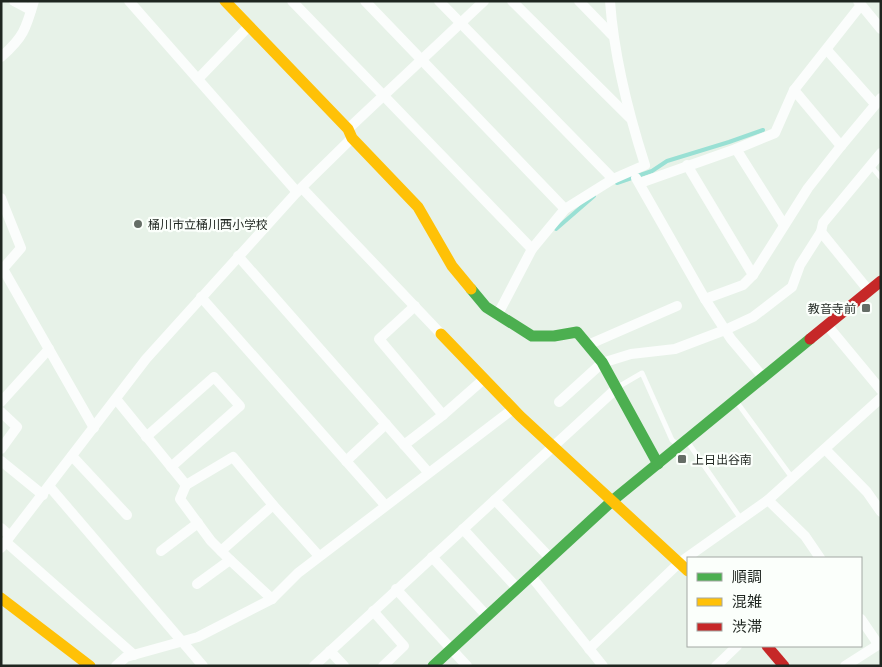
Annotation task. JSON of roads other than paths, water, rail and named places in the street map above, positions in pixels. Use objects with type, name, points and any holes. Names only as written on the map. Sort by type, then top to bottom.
[{"type":"street","points":[[1,57],[16,44],[27,26],[32,6],[14,1]]},
{"type":"street","points":[[129,1],[300,190],[484,379],[553,447],[687,570]]},
{"type":"street","points":[[225,1],[418,207],[452,266],[486,307],[532,336],[554,336],[577,332],[590,344],[618,387],[645,445],[658,464]]},
{"type":"street","points":[[292,1],[532,249]]},
{"type":"street","points":[[364,1],[565,209]]},
{"type":"street","points":[[439,1],[613,179]]},
{"type":"street","points":[[6,542],[146,359],[384,96],[484,1]]},
{"type":"street","points":[[512,1],[630,119]]},
{"type":"street","points":[[579,1],[612,35]]},
{"type":"street","points":[[498,314],[532,249],[565,209],[613,179],[645,165],[630,119],[612,35],[610,1]]},
{"type":"street","points":[[640,183],[775,133],[794,90],[827,50],[859,3],[881,29]]},
{"type":"street","points":[[198,79],[249,26]]},
{"type":"street","points":[[705,299],[743,285],[753,276],[808,188],[878,101],[827,50]]},
{"type":"street","points":[[794,90],[841,146]]},
{"type":"street","points":[[736,149],[784,225]]},
{"type":"street","points":[[558,402],[602,363],[631,354],[675,349],[725,330],[753,317],[792,287],[800,265],[822,232],[823,224],[881,153]]},
{"type":"street","points":[[687,165],[753,276]]},
{"type":"street","points":[[632,172],[705,299],[725,330],[763,377]]},
{"type":"street","points":[[1,198],[21,248],[2,270],[94,428]]},
{"type":"street","points":[[822,232],[869,291]]},
{"type":"street","points":[[238,256],[428,472]]},
{"type":"street","points":[[433,666],[612,501],[881,281]]},
{"type":"street","points":[[201,297],[385,504]]},
{"type":"street","points":[[415,306],[379,339],[443,415]]},
{"type":"street","points":[[590,344],[678,306]]},
{"type":"street","points":[[827,325],[881,390]]},
{"type":"street","points":[[1,402],[49,349]]},
{"type":"street","points":[[146,437],[214,378],[240,406],[170,466]]},
{"type":"street","points":[[404,445],[443,415],[484,379]]},
{"type":"street","points":[[314,666],[618,387]]},
{"type":"street","points":[[687,557],[768,500],[881,398]]},
{"type":"street","points":[[116,399],[186,486]]},
{"type":"street","points":[[116,666],[126,657],[198,637],[272,599],[298,572],[513,408]]},
{"type":"street","points":[[1,412],[17,427],[1,449]]},
{"type":"street","points":[[346,461],[386,424]]},
{"type":"street","points":[[825,449],[867,492],[881,512]]},
{"type":"street","points":[[72,456],[127,515]]},
{"type":"street","points":[[272,599],[221,551],[198,523],[180,498],[186,486],[233,457],[319,556]]},
{"type":"street","points":[[1,461],[46,490],[183,641],[203,666]]},
{"type":"street","points":[[495,500],[550,558]]},
{"type":"street","points":[[768,500],[804,536],[819,557]]},
{"type":"street","points":[[221,551],[273,505]]},
{"type":"street","points":[[161,551],[198,523]]},
{"type":"street","points":[[1,528],[6,542],[134,655]]},
{"type":"street","points":[[463,528],[517,588]]},
{"type":"street","points":[[432,557],[487,616]]},
{"type":"street","points":[[590,649],[687,557]]},
{"type":"street","points":[[197,584],[230,560]]},
{"type":"street","points":[[531,576],[603,666]]},
{"type":"street","points":[[396,590],[467,666]]},
{"type":"street","points":[[1,598],[90,666]]},
{"type":"street","points":[[373,611],[404,646],[383,666]]},
{"type":"street","points":[[845,666],[879,644],[862,620]]},
{"type":"street","points":[[719,665],[736,647]]},
{"type":"street","points":[[767,647],[784,666]]},
{"type":"street","points":[[330,651],[344,666]]},
{"type":"lane","points":[[870,165],[881,178]]},
{"type":"lane","points":[[618,387],[642,373],[672,440],[683,443],[741,519]]},
{"type":"lane","points":[[736,400],[793,479]]},
{"type":"waterway","points":[[617,183],[652,171],[667,161],[763,130]]},
{"type":"waterway","points":[[556,229],[594,196]]},
{"type":"place","name":"桶川市立桶川西小学校","points":[[138,224]]},
{"type":"place","name":"教音寺前","points":[[866,308]]},
{"type":"place","name":"上日出谷南","points":[[682,459]]}]
